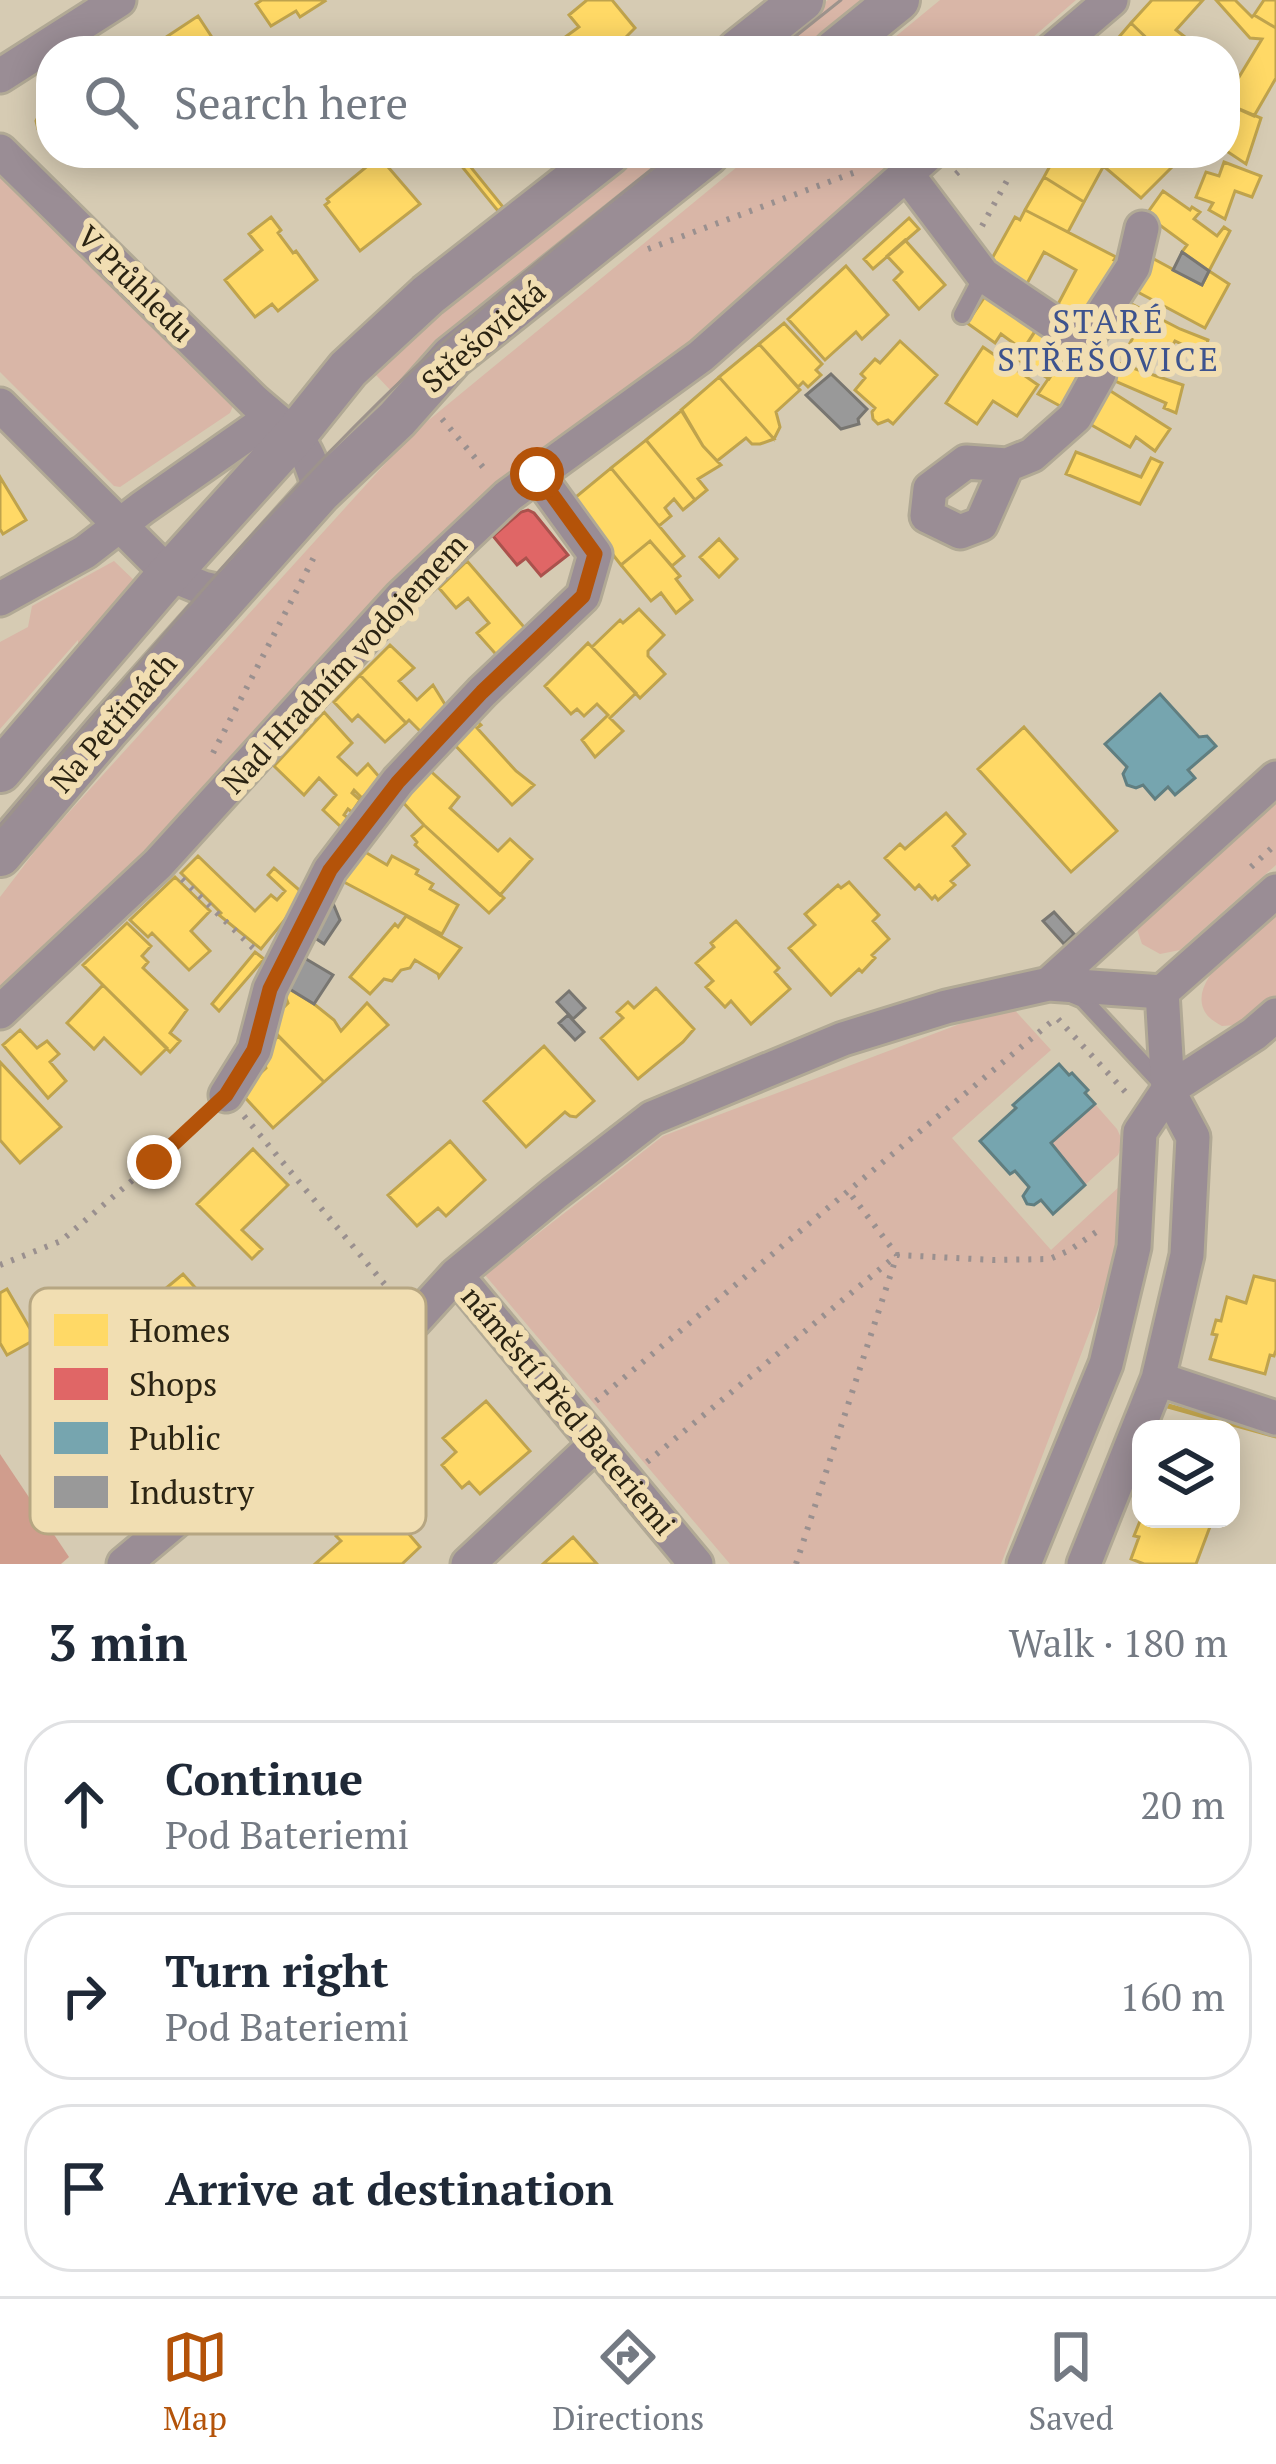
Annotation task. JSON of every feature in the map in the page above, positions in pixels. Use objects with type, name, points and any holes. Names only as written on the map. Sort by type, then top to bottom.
[{"type":"street","points":[[62,36],[118,0]]},
{"type":"street","points":[[757,36],[802,0]]},
{"type":"street","points":[[854,36],[898,0]]},
{"type":"street","points":[[1069,36],[1111,0]]},
{"type":"street","points":[[0,76],[36,53]]},
{"type":"street","name":"V Průhledu","points":[[0,151],[284,426]]},
{"type":"street","points":[[170,574],[284,426],[428,295],[590,168]]},
{"type":"street","name":"Střešovická","points":[[230,594],[320,492],[397,419],[452,357],[689,168]]},
{"type":"street","name":"Nad Hradním vodojemem","points":[[0,1012],[158,864],[401,597],[508,496],[701,356],[912,168]]},
{"type":"street","points":[[921,168],[975,264],[1084,343],[1099,374],[1075,417],[1032,454],[1007,465]]},
{"type":"street","points":[[1084,343],[1133,267],[1142,228]]},
{"type":"street","points":[[0,405],[170,574],[230,594]]},
{"type":"street","points":[[284,426],[307,451],[320,492]]},
{"type":"street","points":[[0,599],[85,552],[142,508],[284,426]]},
{"type":"street","points":[[226,1095],[254,1050],[270,989],[330,870],[398,782],[482,692],[583,596],[595,554],[537,474]]},
{"type":"street","name":"Na Petřinách","points":[[0,771],[170,574]]},
{"type":"street","name":"Na Petřinách","points":[[0,855],[230,594]]},
{"type":"street","points":[[1049,984],[1276,778]]},
{"type":"street","points":[[1084,1564],[1158,1379],[1187,1255],[1193,1137],[1168,1090],[1162,992],[1276,891]]},
{"type":"street","name":"náměstí Před Bateriemi","points":[[696,1564],[456,1275],[652,1118],[843,1039],[946,1006],[1049,984],[1162,992]]},
{"type":"street","points":[[1024,1564],[1106,1364],[1134,1247],[1140,1132],[1168,1090],[1276,1015]]},
{"type":"street","points":[[426,1308],[456,1275]]},
{"type":"street","points":[[1158,1379],[1276,1418]]},
{"type":"street","points":[[469,1564],[586,1432]]},
{"type":"street","points":[[124,1564],[160,1534]]},
{"type":"lane","points":[[962,315],[975,264]]},
{"type":"lane","points":[[1049,984],[1083,999],[1168,1090]]},
{"type":"path","points":[[648,249],[868,168]]},
{"type":"path","points":[[975,264],[1010,176]]},
{"type":"path","points":[[432,407],[508,496]]},
{"type":"path","points":[[211,808],[204,772],[315,554]]},
{"type":"path","points":[[204,900],[261,952]]},
{"type":"path","points":[[586,1432],[849,1192],[1057,1018],[1132,1099]]},
{"type":"path","points":[[0,1265],[61,1241],[226,1095],[389,1288]]},
{"type":"path","points":[[849,1192],[898,1255]]},
{"type":"path","points":[[626,1480],[898,1255],[1050,1259],[1111,1222]]},
{"type":"path","points":[[796,1564],[898,1255]]},
{"type":"shaded area","points":[[828,0],[873,0],[828,36],[783,36]]},
{"type":"shaded area","points":[[940,0],[1076,0],[1034,36],[896,36]]},
{"type":"shaded area","points":[[618,168],[664,168],[394,394],[364,370]]},
{"type":"shaded area","points":[[736,168],[887,168],[665,370],[492,487],[137,862],[0,991],[0,897],[42,842],[413,433]]},
{"type":"shaded area","points":[[0,172],[232,401],[230,413],[120,487],[0,372]]},
{"type":"shaded area","points":[[114,561],[138,584],[78,656],[78,640],[0,729],[0,642],[28,627],[32,606]]},
{"type":"shaded area","points":[[1276,799],[1276,865],[1180,950],[1160,954],[1142,944],[1136,926]]},
{"type":"shaded area","points":[[1276,912],[1276,1001],[1250,1024],[1222,1026],[1207,1015],[1204,988],[1224,959]]},
{"type":"shaded area","points":[[1010,1005],[1051,1050],[952,1138],[1051,1250],[1121,1185],[1120,1252],[1001,1564],[730,1564],[485,1275],[663,1136]]},
{"type":"shaded area","points":[[1095,1104],[1123,1142],[1118,1155],[1085,1185],[1051,1143]]},
{"type":"shaded area","points":[[0,1454],[30,1499],[30,1534],[54,1534],[69,1557],[61,1564],[0,1564]]},
{"type":"building: Homes","points":[[262,0],[325,1],[300,17],[296,11],[271,26],[256,4]]},
{"type":"building: Homes","points":[[587,0],[612,0],[635,28],[627,36],[567,36],[579,27],[569,15]]},
{"type":"building: Homes","points":[[1152,0],[1203,0],[1176,30],[1184,36],[1144,36],[1131,23]]},
{"type":"building: Homes","points":[[1216,0],[1235,0],[1252,17],[1276,28],[1276,78],[1254,116],[1240,110],[1240,75],[1262,39],[1250,38]]},
{"type":"building: Homes","points":[[1264,0],[1276,0],[1276,28],[1254,15]]},
{"type":"building: Homes","points":[[198,16],[211,36],[168,36]]},
{"type":"building: Homes","points":[[1131,23],[1144,36],[1120,36]]},
{"type":"building: Homes","points":[[1240,109],[1261,118],[1246,164],[1240,160]]},
{"type":"building: Homes","points":[[365,168],[389,168],[420,204],[360,251],[325,205]]},
{"type":"building: Homes","points":[[463,168],[471,168],[503,207],[498,211]]},
{"type":"building: Homes","points":[[1049,168],[1102,168],[1084,202],[1044,177]]},
{"type":"building: Homes","points":[[1106,168],[1171,168],[1141,198]]},
{"type":"building: Homes","points":[[1222,168],[1240,168],[1261,176],[1252,197],[1235,191],[1225,219],[1209,210],[1213,203],[1196,197],[1206,172],[1219,176]]},
{"type":"building: Homes","points":[[1044,177],[1084,202],[1068,232],[1025,210]]},
{"type":"building: Homes","points":[[1163,191],[1200,212],[1194,219],[1217,236],[1224,227],[1230,231],[1209,271],[1182,252],[1187,245],[1146,215]]},
{"type":"building: Homes","points":[[1025,210],[1120,262],[1091,318],[1075,322],[1056,308],[1076,270],[1044,252],[1024,289],[989,264],[1015,217],[1020,220]]},
{"type":"building: Homes","points":[[271,217],[281,230],[278,233],[317,280],[278,311],[272,304],[255,317],[225,280],[262,250],[249,234]]},
{"type":"building: Homes","points":[[909,218],[919,229],[873,269],[864,259]]},
{"type":"building: Homes","points":[[905,240],[945,285],[919,309],[894,280],[902,272],[887,256]]},
{"type":"building: Homes","points":[[1152,258],[1202,285],[1209,271],[1229,284],[1205,328],[1132,289]]},
{"type":"building: Homes","points":[[846,266],[888,315],[862,339],[856,332],[825,360],[788,319]]},
{"type":"building: Homes","points":[[988,292],[1038,327],[1023,350],[1001,334],[995,343],[967,323]]},
{"type":"building: Homes","points":[[1126,301],[1208,340],[1204,355],[1175,341],[1168,354],[1156,349],[1150,356],[1129,345],[1135,334],[1114,324]]},
{"type":"building: Homes","points":[[784,323],[822,364],[816,370],[821,375],[808,387],[803,382],[798,387],[759,344]]},
{"type":"building: Homes","points":[[1039,325],[1070,347],[1049,379],[1017,359]]},
{"type":"building: Homes","points":[[900,341],[937,375],[893,424],[888,420],[878,424],[873,419],[875,408],[855,390],[865,378],[861,374],[875,359],[880,363]]},
{"type":"building: Homes","points":[[759,344],[800,390],[776,412],[780,427],[774,439],[719,377]]},
{"type":"building: Homes","points":[[983,347],[1038,385],[1017,416],[993,401],[977,424],[946,403]]},
{"type":"building: Homes","points":[[1115,362],[1183,385],[1176,413],[1164,408],[1166,403],[1110,379]]},
{"type":"building: Homes","points":[[1057,366],[1078,375],[1062,407],[1038,394]]},
{"type":"building: Homes","points":[[719,377],[774,439],[752,444],[746,438],[717,461],[681,410]]},
{"type":"building: Homes","points":[[1109,390],[1170,429],[1155,451],[1136,437],[1130,447],[1088,423]]},
{"type":"building: Homes","points":[[682,410],[703,446],[721,465],[698,479],[707,490],[695,500],[646,440]]},
{"type":"building: Homes","points":[[646,440],[695,500],[683,510],[674,499],[665,508],[671,516],[659,526],[611,468]]},
{"type":"building: Homes","points":[[1076,452],[1141,477],[1151,458],[1162,463],[1140,504],[1066,474]]},
{"type":"building: Homes","points":[[611,468],[684,556],[672,566],[650,541],[621,565],[571,501]]},
{"type":"building: Homes","points":[[0,477],[26,520],[3,534],[0,529]]},
{"type":"building: Homes","points":[[719,539],[737,559],[719,577],[700,557]]},
{"type":"building: Homes","points":[[650,541],[680,576],[676,579],[692,600],[676,613],[661,593],[651,601],[621,565]]},
{"type":"building: Homes","points":[[467,561],[530,634],[501,660],[477,633],[489,623],[468,598],[456,608],[439,588]]},
{"type":"building: Homes","points":[[639,609],[664,635],[648,656],[665,674],[640,698],[592,647]]},
{"type":"building: Homes","points":[[588,643],[636,693],[610,718],[623,731],[595,757],[582,740],[608,715],[597,704],[584,716],[577,709],[571,714],[545,686]]},
{"type":"building: Homes","points":[[390,645],[414,668],[399,681],[417,700],[433,685],[446,706],[422,733],[409,720],[406,723],[360,675]]},
{"type":"building: Homes","points":[[360,675],[406,723],[385,742],[358,715],[352,721],[334,702]]},
{"type":"building: Homes","points":[[324,712],[352,743],[338,757],[357,775],[368,764],[381,779],[362,798],[354,790],[360,800],[352,812],[348,809],[341,827],[323,810],[336,795],[319,778],[304,795],[274,766]]},
{"type":"building: Homes","points":[[474,718],[481,725],[477,728],[534,785],[512,805],[451,741]]},
{"type":"building: Homes","points":[[1024,727],[1117,831],[1071,872],[978,769]]},
{"type":"building: Homes","points":[[426,767],[459,797],[450,808],[498,851],[510,839],[532,859],[500,895],[398,797]]},
{"type":"building: Homes","points":[[946,813],[965,834],[953,846],[969,865],[938,900],[919,885],[915,889],[885,858],[900,844],[905,849]]},
{"type":"building: Homes","points":[[424,825],[504,898],[489,913],[415,845],[412,836]]},
{"type":"building: Homes","points":[[360,849],[387,865],[392,856],[418,870],[416,874],[433,884],[430,889],[458,905],[442,934],[342,881]]},
{"type":"building: Homes","points":[[198,856],[255,911],[271,895],[277,900],[285,891],[268,875],[274,868],[305,895],[261,949],[219,915],[181,873]]},
{"type":"building: Homes","points":[[175,877],[210,911],[191,931],[210,951],[189,970],[152,933],[148,937],[130,920]]},
{"type":"building: Homes","points":[[849,882],[879,915],[873,921],[889,939],[862,972],[859,969],[831,995],[789,948],[815,925],[805,914],[838,885],[841,888]]},
{"type":"building: Homes","points":[[406,916],[461,948],[439,977],[415,960],[370,994],[350,977]]},
{"type":"building: Homes","points":[[736,921],[779,968],[775,972],[790,989],[751,1024],[731,1001],[725,1007],[706,987],[713,981],[696,963]]},
{"type":"building: Homes","points":[[127,923],[151,946],[142,956],[148,962],[143,968],[187,1010],[170,1033],[180,1041],[170,1052],[83,965]]},
{"type":"building: Homes","points":[[255,952],[264,959],[219,1011],[212,1004]]},
{"type":"building: Homes","points":[[281,984],[314,1004],[341,1031],[367,1003],[388,1025],[324,1082],[267,1024],[288,1003]]},
{"type":"building: Homes","points":[[103,985],[167,1048],[141,1074],[104,1038],[94,1049],[67,1023]]},
{"type":"building: Homes","points":[[656,988],[694,1029],[638,1079],[601,1038],[623,1018],[617,1012],[628,1002],[634,1008]]},
{"type":"building: Homes","points":[[20,1030],[37,1048],[47,1041],[59,1054],[50,1062],[66,1081],[48,1098],[3,1045]]},
{"type":"building: Homes","points":[[278,1036],[324,1082],[273,1128],[240,1092],[266,1068],[262,1055]]},
{"type":"building: Homes","points":[[544,1046],[594,1101],[576,1117],[565,1112],[526,1147],[484,1101]]},
{"type":"building: Homes","points":[[0,1062],[61,1127],[20,1163],[0,1140]]},
{"type":"building: Homes","points":[[450,1141],[485,1180],[446,1216],[438,1208],[417,1226],[388,1195]]},
{"type":"building: Homes","points":[[253,1149],[288,1185],[242,1230],[262,1249],[252,1259],[197,1204]]},
{"type":"building: Homes","points":[[183,1274],[196,1288],[166,1288]]},
{"type":"building: Homes","points":[[1254,1276],[1276,1281],[1276,1350],[1265,1374],[1210,1359],[1217,1335],[1212,1334],[1227,1297],[1246,1303]]},
{"type":"building: Homes","points":[[7,1289],[30,1329],[30,1342],[7,1355],[0,1343],[0,1293]]},
{"type":"building: Homes","points":[[486,1401],[530,1451],[480,1494],[469,1482],[462,1488],[442,1465],[456,1452],[443,1438]]},
{"type":"building: Homes","points":[[1165,1404],[1222,1420],[1215,1420]]},
{"type":"building: Homes","points":[[1137,1528],[1210,1528],[1196,1564],[1144,1564],[1131,1559],[1139,1537],[1134,1536]]},
{"type":"building: Homes","points":[[409,1534],[420,1547],[402,1564],[315,1564],[341,1541],[336,1536]]},
{"type":"building: Homes","points":[[573,1537],[597,1564],[543,1564]]},
{"type":"building: Shops","points":[[528,510],[568,555],[541,576],[526,558],[517,565],[493,536]]},
{"type":"building: Public","points":[[1160,694],[1199,737],[1207,736],[1216,746],[1188,770],[1195,778],[1175,795],[1168,787],[1155,799],[1143,785],[1127,785],[1123,774],[1127,767],[1105,744]]},
{"type":"building: Public","points":[[1059,1064],[1088,1090],[1085,1093],[1095,1104],[1051,1143],[1085,1185],[1053,1214],[1041,1200],[1027,1204],[1023,1196],[1029,1187],[980,1141]]},
{"type":"building: Industry","points":[[1182,252],[1209,271],[1202,285],[1173,270]]},
{"type":"building: Industry","points":[[831,374],[867,409],[859,424],[841,429],[806,395]]},
{"type":"building: Industry","points":[[330,896],[340,920],[324,944],[306,932]]},
{"type":"building: Industry","points":[[1054,912],[1074,934],[1064,944],[1043,921]]},
{"type":"building: Industry","points":[[296,953],[333,975],[314,1004],[283,985]]},
{"type":"building: Industry","points":[[569,991],[585,1008],[573,1019],[557,1002]]},
{"type":"building: Industry","points":[[568,1015],[584,1032],[575,1040],[559,1023]]},
{"type":"tram line","points":[[796,36],[841,0]]},
{"type":"tram line","points":[[0,826],[329,452],[486,305],[654,168]]},
{"type":"district","name":"STARÉ STŘEŠOVICE","points":[[1109,340]]},
{"type":"route","points":[[154,1162],[226,1095],[254,1050],[270,989],[330,870],[398,782],[482,692],[583,596],[595,554],[537,474]]}]
